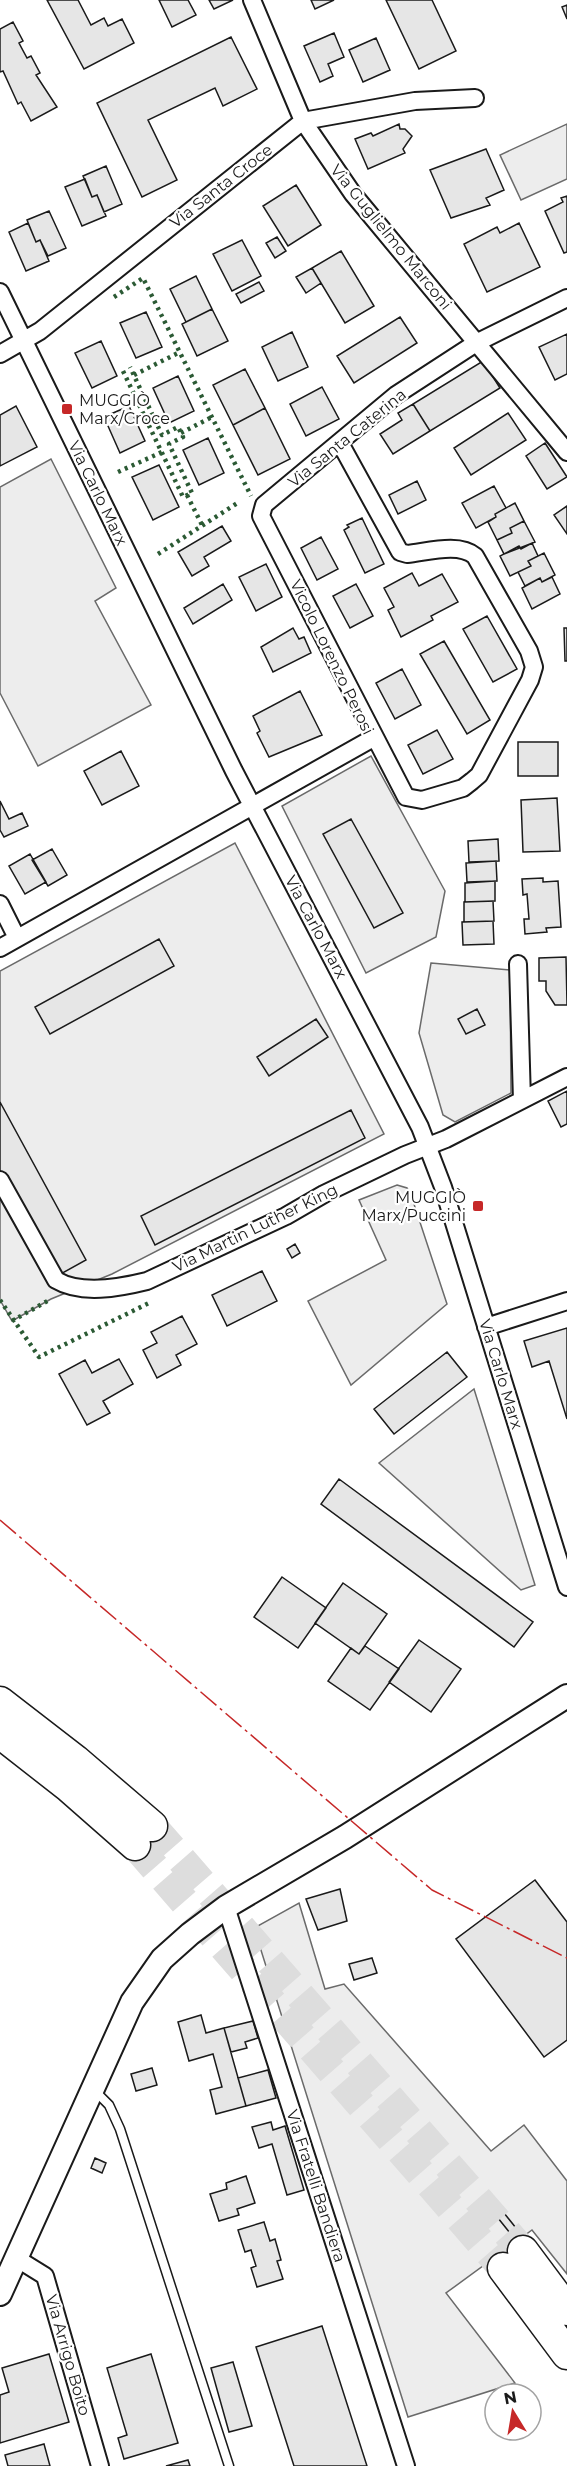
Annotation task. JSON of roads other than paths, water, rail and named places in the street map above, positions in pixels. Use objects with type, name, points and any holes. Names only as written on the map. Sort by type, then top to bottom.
[{"type":"highway","points":[[0,1702],[75,1760],[143,1836],[69,1787],[0,1733]]},
{"type":"highway","points":[[567,2310],[513,2259],[567,2354]]},
{"type":"street","name":"Via Guglielmo Marconi","points":[[252,0],[303,121],[353,194],[567,452]]},
{"type":"street","name":"Via Santa Croce","points":[[0,354],[40,331],[303,121],[415,101],[475,98]]},
{"type":"street","name":"Via Carlo Marx","points":[[0,292],[252,807],[428,1146],[567,1587]]},
{"type":"street","name":"Via Santa Caterina","points":[[261,516],[264,506],[396,395],[476,343],[567,298]]},
{"type":"street","points":[[340,443],[400,552],[407,554],[459,549],[475,556],[529,651],[534,667],[530,680],[479,775],[463,788],[422,800],[406,797],[375,737]]},
{"type":"street","name":"Vicolo Lorenzo Perosi","points":[[0,948],[375,737],[261,516]]},
{"type":"street","points":[[0,904],[17,938]]},
{"type":"street","points":[[518,964],[522,1100]]},
{"type":"street","name":"Via Martin Luther King","points":[[0,1180],[56,1280],[69,1287],[127,1286],[147,1281],[567,1077]]},
{"type":"street","points":[[486,1327],[567,1301]]},
{"type":"street","points":[[0,2294],[132,2002],[162,1959],[189,1934],[226,1907],[345,1836],[567,1696]]},
{"type":"street","points":[[539,1714],[567,1706]]},
{"type":"street","name":"Via Fratelli Bandiera","points":[[226,1907],[406,2466]]},
{"type":"street","name":"Via Arrigo Boito","points":[[16,2258],[45,2276],[100,2466]]},
{"type":"lane","points":[[94,2090],[109,2104],[120,2129],[229,2466]]},
{"type":"tunnel","points":[[152,1826],[523,2251]]},
{"type":"tunnel","points":[[135,1845],[503,2268]]},
{"type":"place","name":"MUGGIÒ Marx/Croce","points":[[67,409]]},
{"type":"place","name":"MUGGIÒ Marx/Puccini","points":[[478,1206]]}]
